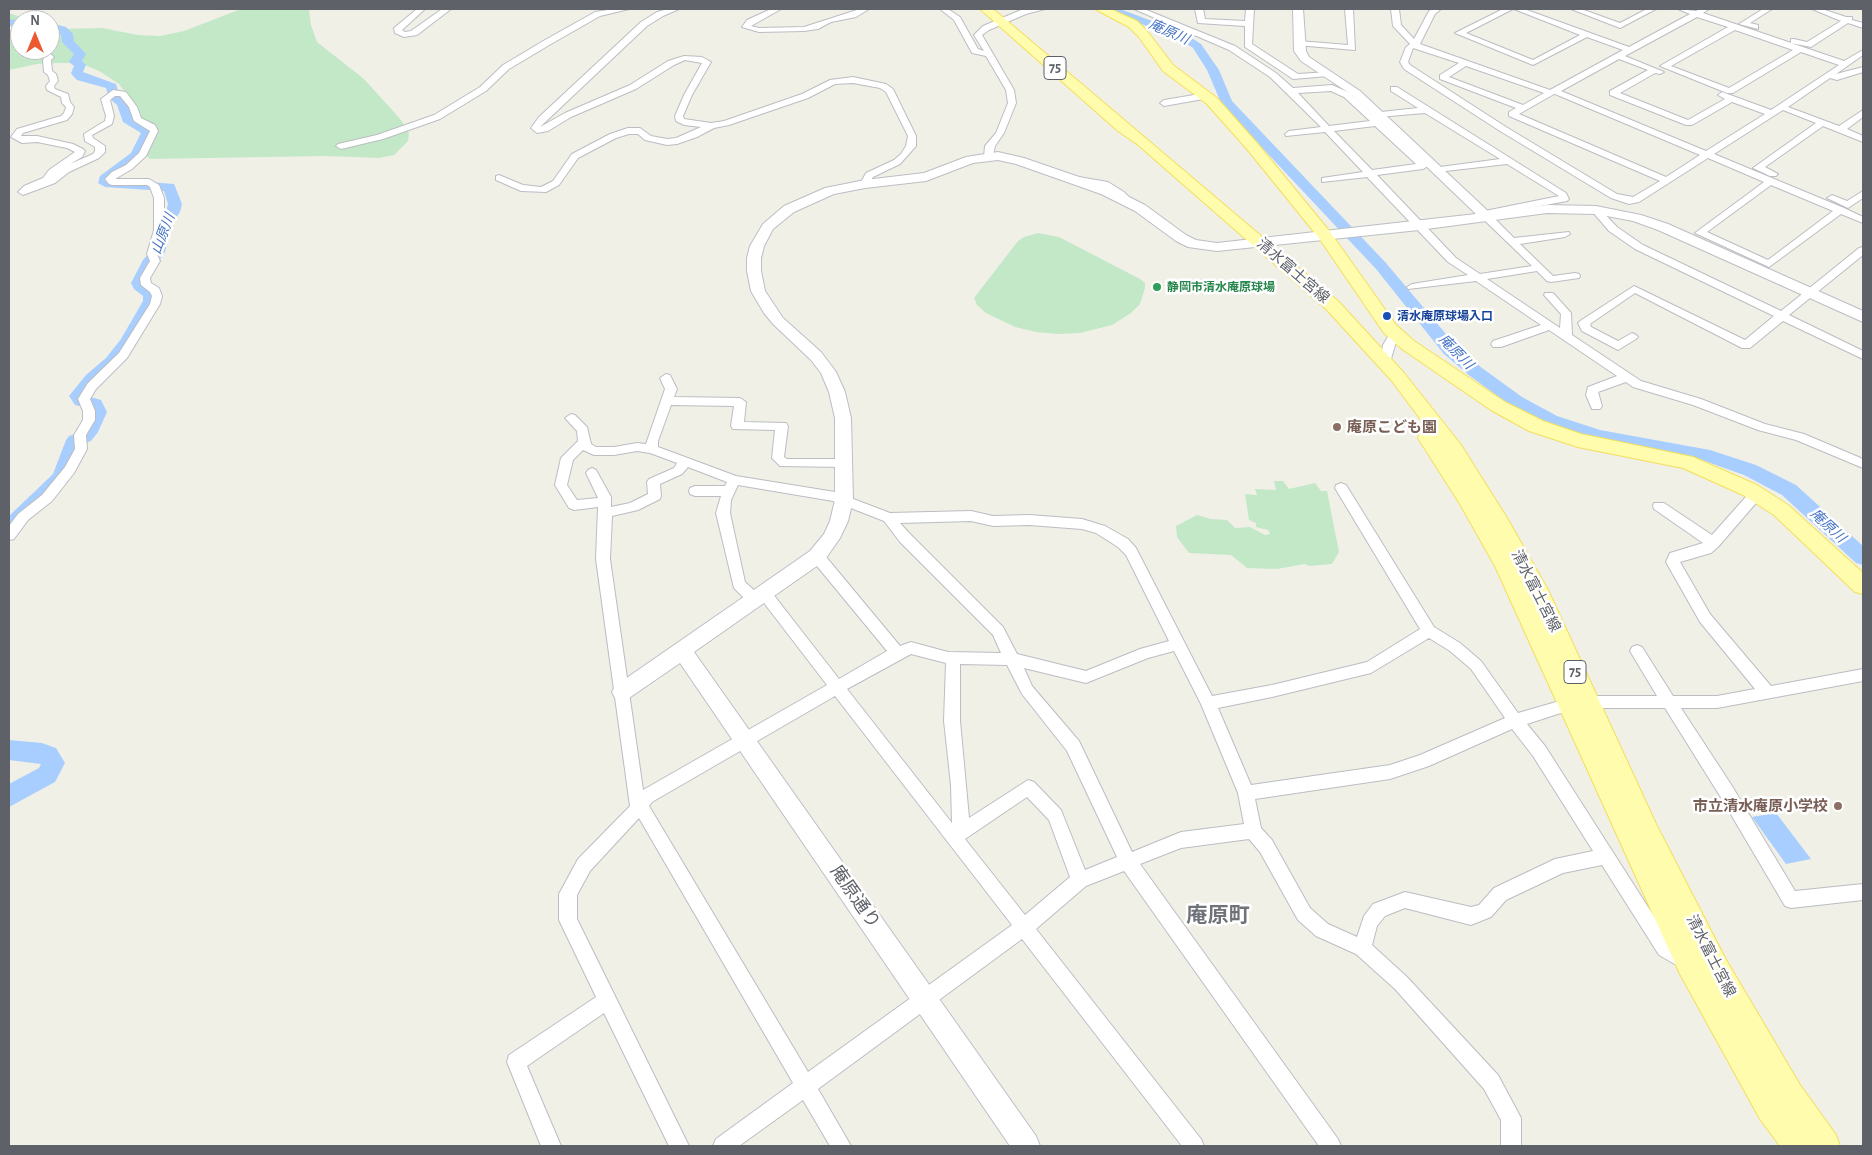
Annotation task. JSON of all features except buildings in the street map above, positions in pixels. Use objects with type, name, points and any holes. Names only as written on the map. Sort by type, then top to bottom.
[{"type":"main road","name":"清水富士宮線","points":[[986,9],[1123,128],[1134,143],[1333,306],[1380,356],[1416,399],[1454,450],[1495,514],[1537,590],[1579,703],[1690,964],[1766,1100],[1798,1146]]},
{"type":"main road","points":[[1101,9],[1133,24],[1143,34],[1168,68],[1206,96],[1252,146],[1325,235],[1396,335],[1498,406],[1536,426],[1616,450],[1686,462],[1710,471],[1757,494],[1781,510],[1863,586]]},
{"type":"main road","name":"清水富士宮線","points":[[1256,244],[1346,337],[1386,384],[1439,455],[1505,564],[1647,832],[1715,968],[1789,1096],[1825,1146]]},
{"type":"street","points":[[421,9],[397,30],[398,32],[404,35],[414,33],[447,9]]},
{"type":"street","points":[[341,146],[380,137],[437,117],[483,89],[506,68],[548,42],[598,14],[625,9]]},
{"type":"street","points":[[674,9],[660,14],[644,24],[542,119],[535,128],[545,129],[568,114],[634,88],[671,63],[684,58],[702,59],[707,62],[688,95],[679,116],[680,121],[711,126]]},
{"type":"street","points":[[777,9],[750,22],[746,27],[759,30],[804,29],[815,27],[829,20],[865,9]]},
{"type":"street","points":[[944,9],[957,19],[975,51],[988,54]]},
{"type":"street","points":[[990,157],[990,146],[1000,133],[1012,103],[1010,90],[978,35],[980,31],[1024,12],[1041,9]]},
{"type":"street","points":[[1138,9],[1232,48],[1273,75],[1288,88],[1452,260],[1637,384],[1697,402],[1762,427],[1800,437],[1863,464]]},
{"type":"street","points":[[1199,9],[1201,21],[1249,24]]},
{"type":"street","points":[[1250,9],[1248,45],[1296,77],[1331,75]]},
{"type":"street","points":[[1298,9],[1300,51],[1305,59],[1349,87],[1423,166],[1326,180]]},
{"type":"street","points":[[1299,43],[1352,48],[1349,9]]},
{"type":"street","points":[[1394,9],[1397,26],[1415,44],[1552,92],[1863,220]]},
{"type":"street","points":[[1437,9],[1432,13],[1415,44],[1410,47],[1404,62],[1407,67],[1503,129],[1614,196],[1629,200],[1636,200],[1782,107],[1863,52]]},
{"type":"street","points":[[1509,9],[1460,33],[1533,63],[1586,34]]},
{"type":"street","points":[[1518,9],[1629,50]]},
{"type":"street","points":[[1575,9],[1620,26],[1652,9]]},
{"type":"street","points":[[1682,9],[1844,64]]},
{"type":"street","points":[[1666,180],[1512,114],[1705,9]]},
{"type":"street","points":[[1768,9],[1743,24],[1808,45],[1849,20]]},
{"type":"street","points":[[1816,9],[1863,26]]},
{"type":"street","points":[[1734,27],[1664,66],[1730,91],[1800,49]]},
{"type":"street","points":[[1619,56],[1770,114]]},
{"type":"street","points":[[9,535],[23,517],[48,498],[70,470],[81,449],[80,435],[89,420],[89,411],[84,399],[92,386],[123,355],[155,304],[157,296],[155,290],[146,286],[145,278],[155,261],[152,254],[159,230],[159,198],[154,185],[149,182],[112,182],[110,179],[115,174],[129,167],[143,154],[154,131],[152,127],[137,119],[133,107],[123,94],[113,93],[105,99],[110,116],[109,122],[88,134],[88,139],[100,146],[100,152],[96,156],[66,170],[52,181],[23,192],[46,180],[52,172],[79,155],[80,151],[62,144],[37,139],[22,140],[14,137],[20,131],[64,118],[68,114],[70,107],[66,103],[65,96],[51,90],[50,86],[54,82],[52,74],[48,72],[46,60]]},
{"type":"street","points":[[1465,63],[1443,77],[1523,108]]},
{"type":"street","points":[[1827,76],[1837,77],[1863,68]]},
{"type":"street","points":[[1655,70],[1613,93],[1689,123],[1731,99]]},
{"type":"street","points":[[1288,88],[1310,87],[1331,75]]},
{"type":"street","points":[[499,178],[520,188],[543,190],[556,183],[575,156],[613,136],[628,131],[640,131],[648,138],[667,142],[677,141],[711,126],[805,96],[833,82],[842,80],[883,86],[890,91],[912,136],[910,146],[897,162],[869,175],[865,184]]},
{"type":"street","points":[[1288,88],[1332,88],[1347,95],[1440,170],[1550,279],[1575,276]]},
{"type":"street","points":[[622,692],[817,556],[831,538],[839,521],[844,500],[844,463],[843,418],[838,392],[828,372],[816,356],[778,321],[763,301],[755,281],[754,258],[756,246],[768,227],[789,209],[830,191],[865,184],[926,177],[970,160],[990,157],[1014,160],[1127,200],[1180,238],[1193,244],[1217,247],[1419,226],[1564,199],[1563,194],[1394,89]]},
{"type":"street","points":[[1164,103],[1206,96]]},
{"type":"street","points":[[1782,107],[1863,139]]},
{"type":"street","points":[[1289,134],[1327,129],[1425,110]]},
{"type":"street","points":[[1840,130],[1863,113]]},
{"type":"street","points":[[1822,123],[1758,168],[1848,205],[1863,194]]},
{"type":"street","points":[[1440,170],[1508,161]]},
{"type":"street","points":[[1771,182],[1700,233],[1769,264],[1841,210]]},
{"type":"street","points":[[1485,215],[1548,209],[1596,210],[1636,218],[1663,227],[1863,317]]},
{"type":"street","points":[[1596,210],[1613,229],[1639,247],[1863,355]]},
{"type":"street","points":[[1515,244],[1518,240],[1565,234]]},
{"type":"street","points":[[1632,337],[1618,346],[1586,328],[1584,322],[1634,290],[1746,344],[1863,250]]},
{"type":"street","points":[[1412,287],[1539,268]]},
{"type":"street","points":[[1549,295],[1566,313],[1566,337]]},
{"type":"street","points":[[1498,344],[1549,326]]},
{"type":"street","points":[[1380,356],[1387,356],[1389,345],[1396,335]]},
{"type":"street","points":[[1596,406],[1592,390],[1627,377]]},
{"type":"street","points":[[652,449],[654,433],[662,410],[668,401],[671,389],[666,378]]},
{"type":"street","points":[[668,401],[740,402],[737,426],[782,426],[778,458],[784,463],[844,463]]},
{"type":"street","points":[[571,418],[583,430],[585,444],[582,444],[567,458],[560,485],[574,505],[633,508],[655,496],[653,482],[678,471],[686,461]]},
{"type":"street","points":[[582,444],[594,451],[603,452],[630,448],[652,449],[686,461],[731,485]]},
{"type":"street","points":[[592,473],[605,496],[603,559],[638,808],[645,813],[841,1146]]},
{"type":"street","points":[[731,485],[723,513],[739,584],[759,596],[837,687],[957,836],[1023,928],[1194,1146]]},
{"type":"street","points":[[695,491],[731,485],[844,500],[889,518],[971,516],[993,520],[1029,520],[1082,524],[1100,529],[1123,543],[1131,552],[1208,703],[1246,793],[1253,831],[1266,846],[1304,914],[1322,930],[1362,948],[1401,983],[1491,1082],[1511,1118],[1511,1146]]},
{"type":"street","points":[[1341,488],[1370,539],[1429,631],[1455,647],[1476,665],[1515,721],[1544,758],[1665,949],[1690,964]]},
{"type":"street","points":[[1757,494],[1713,543],[1700,552],[1675,557],[1673,562],[1705,618],[1768,693]]},
{"type":"street","points":[[1660,506],[1713,543]]},
{"type":"street","points":[[889,518],[906,538],[998,630],[1027,690],[1074,746],[1128,862],[1331,1146]]},
{"type":"street","points":[[817,556],[897,652]]},
{"type":"street","points":[[1208,703],[1272,691],[1371,667],[1429,631]]},
{"type":"street","points":[[680,1146],[568,920],[568,894],[584,864],[638,808],[646,797],[897,652],[911,648],[953,658],[1012,659],[1086,677],[1145,653],[1178,644]]},
{"type":"street","name":"庵原通り","points":[[682,650],[1026,1146]]},
{"type":"street","points":[[1637,651],[1736,807],[1790,900],[1863,892]]},
{"type":"street","points":[[953,658],[952,721],[959,784],[957,836]]},
{"type":"street","points":[[1246,793],[1390,772],[1424,760],[1515,721],[1579,703],[1717,702],[1863,675]]},
{"type":"street","points":[[957,836],[1028,787],[1055,815],[1080,880]]},
{"type":"street","points":[[722,1146],[1023,928],[1080,880],[1181,840],[1253,831]]},
{"type":"street","points":[[1362,948],[1370,922],[1379,910],[1405,900],[1471,916],[1485,911],[1500,894],[1561,865],[1605,856]]},
{"type":"street","points":[[551,1146],[516,1062],[608,1000]]},
{"type":"green space","points":[[241,9],[309,10],[311,25],[317,42],[364,79],[401,120],[409,133],[408,141],[394,155],[379,158],[326,156],[150,159],[143,152],[141,114],[119,84],[99,71],[80,63],[37,64],[9,70],[9,13],[10,60],[60,60],[60,29],[102,28],[138,35],[160,36],[184,31]]},
{"type":"green space","points":[[1038,233],[1059,237],[1140,279],[1145,283],[1145,288],[1140,304],[1131,313],[1112,325],[1080,333],[1036,332],[1015,327],[986,313],[977,305],[974,298],[1018,241]]},
{"type":"green space","points":[[1274,481],[1283,481],[1289,489],[1315,483],[1321,491],[1327,491],[1339,552],[1332,564],[1309,566],[1305,564],[1277,569],[1247,568],[1231,555],[1189,553],[1177,537],[1176,526],[1197,515],[1211,519],[1227,520],[1235,528],[1250,527],[1265,535],[1270,534],[1268,530],[1256,527],[1256,523],[1249,520],[1245,494],[1257,495],[1255,489],[1276,490]]},
{"type":"water","points":[[1776,813],[1811,859],[1786,864],[1752,817]]},
{"type":"waterway","name":"庵原川","points":[[1110,9],[1180,35],[1197,46],[1213,70],[1226,102],[1381,266],[1450,350],[1476,372],[1516,401],[1551,420],[1598,436],[1704,454],[1750,470],[1789,490],[1863,558]]},
{"type":"waterway","name":"山原川","points":[[9,527],[61,477],[75,440],[85,437],[89,432],[98,412],[95,404],[81,401],[78,396],[92,379],[112,362],[128,341],[151,301],[151,294],[139,286],[139,283],[151,260],[158,252],[164,226],[173,212],[175,204],[169,187],[105,183],[105,179],[138,154],[138,150],[148,133],[145,129],[128,119],[123,103],[113,95],[112,87],[108,84],[81,77],[77,73],[80,65],[75,62],[80,54],[68,42],[67,34],[60,28]]},
{"type":"waterway","name":"山原川","points":[[9,750],[42,753],[48,755],[54,763],[47,775],[9,796]]},
{"type":"place","name":"静岡市清水庵原球場","points":[[1157,287]]},
{"type":"place","name":"清水庵原球場入口","points":[[1387,316]]},
{"type":"place","name":"庵原こども園","points":[[1337,427]]},
{"type":"place","name":"市立清水庵原小学校","points":[[1838,806]]},
{"type":"district","name":"庵原町","points":[[1218,916]]}]
